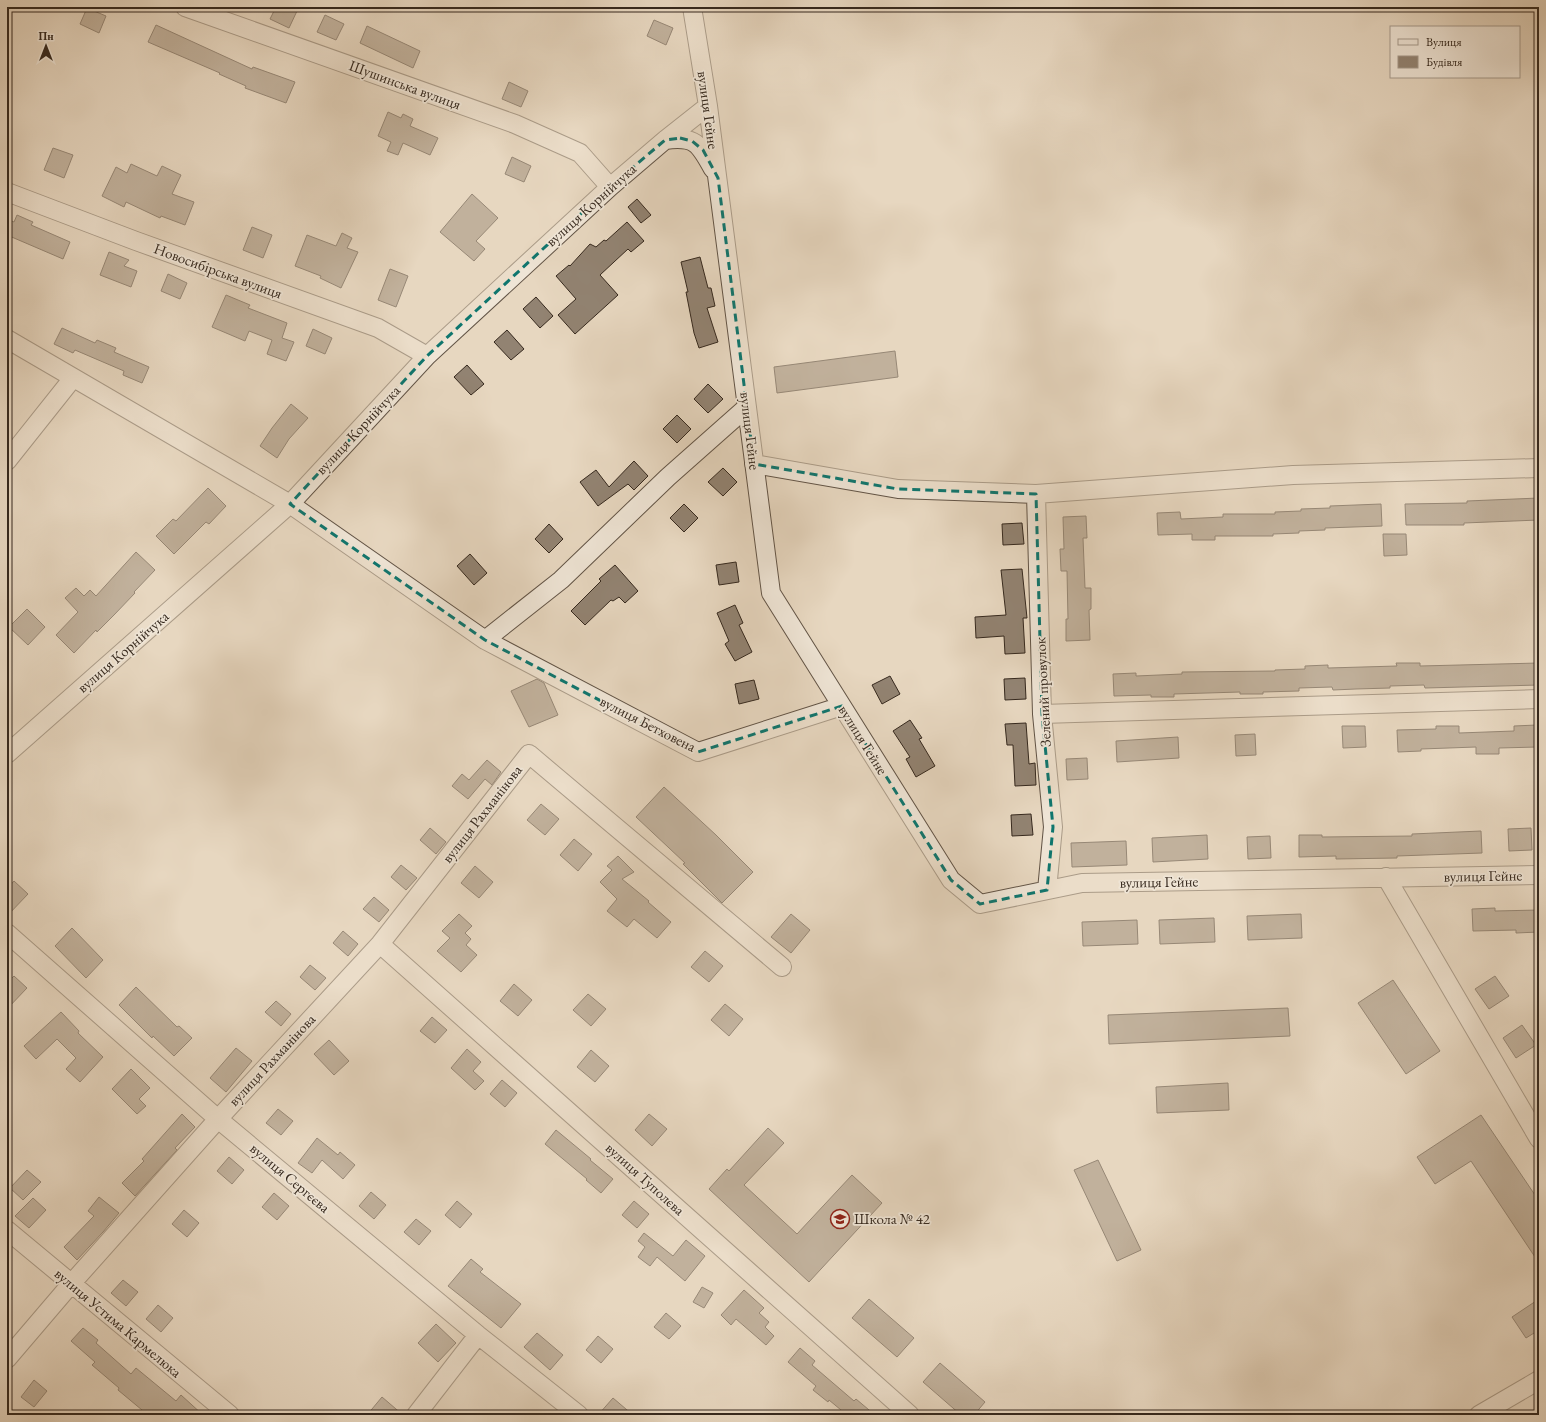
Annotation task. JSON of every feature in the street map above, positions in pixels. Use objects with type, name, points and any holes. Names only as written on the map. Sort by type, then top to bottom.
[{"type":"street","name":"Шушинська вулиця","points":[[185,7],[515,124],[580,153],[610,187]]},
{"type":"street","name":"вулиця Гейне","points":[[692,7],[718,178],[771,593],[951,880],[980,904],[1082,883],[1539,875]]},
{"type":"street","name":"вулиця Корнійчука","points":[[7,754],[290,504],[426,356],[610,187],[708,106]]},
{"type":"street","points":[[665,140],[680,138],[692,141],[703,150],[718,178]]},
{"type":"street","name":"Новосибірська вулиця","points":[[7,192],[136,241],[378,328],[426,356]]},
{"type":"street","name":"вулиця Бетховена","points":[[7,339],[290,504],[485,640],[698,752],[842,706]]},
{"type":"street","points":[[7,461],[73,378]]},
{"type":"street","points":[[485,640],[561,580],[668,477],[747,407]]},
{"type":"street","points":[[754,464],[898,489],[1036,494],[1293,475],[1539,468]]},
{"type":"street","name":"Зелений провулок","points":[[1036,494],[1042,714],[1053,827],[1047,890]]},
{"type":"street","points":[[1042,714],[1539,699]]},
{"type":"street","name":"вулиця Рахманінова","points":[[7,1359],[71,1284],[218,1119],[380,944],[529,754],[782,967]]},
{"type":"street","points":[[1386,877],[1539,1139]]},
{"type":"street","name":"вулиця Сергєєва","points":[[7,933],[218,1119],[478,1335],[579,1415]]},
{"type":"street","name":"вулиця Туполєва","points":[[380,944],[910,1415]]},
{"type":"street","name":"вулиця Устима Кармелюка","points":[[7,1230],[230,1415]]},
{"type":"street","points":[[416,1415],[478,1335]]},
{"type":"street","points":[[1479,1415],[1538,1383]]},
{"type":"highlighted area","points":[[680,138],[692,141],[703,150],[718,178],[754,464],[898,489],[1036,494],[1042,714],[1053,827],[1047,890],[980,904],[951,880],[842,706],[698,752],[485,640],[290,504],[427,356],[610,187],[665,140]]},
{"type":"building","points":[[276,7],[287,7],[297,11],[289,28],[270,19]]},
{"type":"building","points":[[87,8],[106,16],[99,33],[80,24]]},
{"type":"building","points":[[325,15],[344,24],[336,40],[317,32]]},
{"type":"building","points":[[654,20],[673,28],[666,45],[647,36]]},
{"type":"building","points":[[156,25],[252,69],[253,67],[295,82],[286,103],[245,88],[246,86],[219,74],[220,73],[148,42]]},
{"type":"building","points":[[367,26],[420,51],[413,68],[360,43]]},
{"type":"building","points":[[509,82],[528,91],[521,107],[502,99]]},
{"type":"building","points":[[388,112],[401,118],[403,114],[413,119],[410,126],[438,138],[430,155],[403,143],[398,155],[387,151],[391,142],[378,136]]},
{"type":"building","points":[[53,148],[73,155],[64,178],[44,170]]},
{"type":"building","points":[[512,157],[531,166],[524,182],[505,174]]},
{"type":"building","points":[[131,164],[157,176],[162,166],[181,175],[172,194],[194,202],[185,225],[161,216],[160,218],[126,202],[124,207],[102,196],[116,167],[127,173]]},
{"type":"building","points":[[472,194],[498,218],[476,241],[485,249],[474,261],[440,232]]},
{"type":"building","points":[[637,199],[651,215],[641,223],[628,207]]},
{"type":"building","points":[[17,215],[33,222],[31,225],[70,242],[63,259],[7,235],[7,219],[14,222]]},
{"type":"building","points":[[627,222],[644,241],[631,252],[628,249],[600,275],[618,295],[575,334],[558,315],[576,299],[556,276],[569,265],[570,266],[590,244],[596,247],[604,240],[606,241]]},
{"type":"building","points":[[252,227],[272,235],[263,258],[243,250]]},
{"type":"building","points":[[342,233],[352,238],[347,248],[358,252],[341,288],[320,278],[321,276],[295,266],[307,235],[336,246]]},
{"type":"building","points":[[109,252],[129,260],[124,266],[137,271],[131,287],[100,275]]},
{"type":"building","points":[[700,257],[708,288],[711,288],[715,306],[707,308],[718,342],[699,348],[694,333],[686,292],[688,292],[681,262]]},
{"type":"building","points":[[390,269],[408,276],[396,307],[378,300]]},
{"type":"building","points":[[168,274],[187,283],[180,299],[161,291]]},
{"type":"building","points":[[226,295],[250,305],[248,308],[287,323],[282,338],[294,342],[286,361],[267,354],[272,340],[249,331],[245,341],[212,327]]},
{"type":"building","points":[[536,297],[553,316],[540,328],[523,309]]},
{"type":"building","points":[[62,328],[95,343],[97,340],[116,348],[114,352],[149,367],[142,383],[123,375],[124,371],[75,350],[73,353],[54,344]]},
{"type":"building","points":[[313,329],[332,338],[325,354],[306,346]]},
{"type":"building","points":[[507,330],[524,349],[511,360],[494,342]]},
{"type":"building","points":[[895,351],[898,377],[777,393],[774,367]]},
{"type":"building","points":[[467,365],[484,384],[471,395],[454,377]]},
{"type":"building","points":[[708,384],[723,399],[708,413],[694,399]]},
{"type":"building","points":[[291,404],[308,418],[289,439],[277,458],[260,446]]},
{"type":"building","points":[[677,415],[691,429],[677,443],[663,429]]},
{"type":"building","points":[[634,461],[648,476],[634,490],[628,484],[598,506],[580,482],[596,470],[609,487]]},
{"type":"building","points":[[723,468],[737,482],[723,496],[708,482]]},
{"type":"building","points":[[208,488],[226,506],[209,524],[206,522],[174,554],[156,536],[173,519],[176,521]]},
{"type":"building","points":[[1539,498],[1539,520],[1464,523],[1464,525],[1406,525],[1405,504],[1467,503],[1467,501]]},
{"type":"building","points":[[684,504],[698,518],[684,532],[670,518]]},
{"type":"building","points":[[1381,504],[1382,526],[1325,528],[1325,530],[1299,531],[1299,533],[1273,534],[1273,536],[1215,536],[1215,540],[1192,540],[1192,534],[1158,535],[1157,513],[1180,512],[1181,519],[1223,517],[1223,514],[1275,514],[1275,512],[1301,511],[1301,509],[1330,508],[1330,506]]},
{"type":"building","points":[[1086,516],[1087,538],[1083,538],[1085,588],[1091,588],[1091,609],[1089,610],[1090,640],[1066,641],[1066,619],[1068,619],[1067,571],[1061,571],[1060,549],[1064,549],[1063,517]]},
{"type":"building","points":[[1022,523],[1024,544],[1003,545],[1002,524]]},
{"type":"building","points":[[549,524],[563,539],[549,553],[535,539]]},
{"type":"building","points":[[1383,534],[1406,534],[1407,555],[1384,556]]},
{"type":"building","points":[[136,552],[155,570],[114,615],[97,632],[96,630],[74,653],[56,635],[78,612],[65,598],[76,588],[84,596],[90,590],[96,596]]},
{"type":"building","points":[[470,554],[487,573],[474,585],[457,566]]},
{"type":"building","points":[[736,562],[739,582],[719,585],[716,565]]},
{"type":"building","points":[[615,565],[638,591],[625,603],[619,597],[613,601],[611,600],[585,625],[571,611],[601,581],[599,579]]},
{"type":"building","points":[[1022,569],[1027,618],[1023,618],[1025,653],[1005,654],[1004,636],[976,638],[975,617],[1006,615],[1001,570]]},
{"type":"building","points":[[735,605],[743,623],[739,625],[752,652],[735,661],[725,644],[729,641],[717,613]]},
{"type":"building","points":[[27,609],[45,627],[28,645],[9,627]]},
{"type":"building","points":[[1396,663],[1420,663],[1420,666],[1539,663],[1539,685],[1425,688],[1424,685],[1333,690],[1332,687],[1299,688],[1299,691],[1263,692],[1263,694],[1240,694],[1240,692],[1174,694],[1174,697],[1151,697],[1151,695],[1114,696],[1113,674],[1136,673],[1136,676],[1182,674],[1182,672],[1275,671],[1305,669],[1305,666],[1328,665],[1328,668],[1397,666]]},
{"type":"building","points":[[890,676],[900,694],[882,704],[872,685]]},
{"type":"building","points":[[1025,678],[1026,699],[1005,700],[1004,679]]},
{"type":"building","points":[[537,679],[544,683],[558,715],[529,727],[511,691]]},
{"type":"building","points":[[754,680],[759,699],[739,704],[735,684]]},
{"type":"building","points":[[910,720],[922,738],[919,739],[935,766],[916,777],[906,759],[910,757],[893,731]]},
{"type":"building","points":[[1026,723],[1029,764],[1035,763],[1036,785],[1015,786],[1013,745],[1007,745],[1005,724]]},
{"type":"building","points":[[1537,725],[1538,747],[1499,748],[1499,754],[1476,754],[1476,747],[1421,749],[1421,751],[1398,752],[1397,730],[1436,729],[1436,726],[1459,726],[1459,733],[1514,731],[1514,726]]},
{"type":"building","points":[[1342,726],[1365,726],[1366,747],[1343,748]]},
{"type":"building","points":[[1255,734],[1256,755],[1236,756],[1235,735]]},
{"type":"building","points":[[1178,737],[1179,758],[1117,762],[1116,741]]},
{"type":"building","points":[[1087,758],[1088,779],[1067,780],[1066,759]]},
{"type":"building","points":[[487,760],[501,772],[492,785],[485,779],[468,799],[452,786],[462,774],[469,780]]},
{"type":"building","points":[[664,787],[716,835],[753,872],[722,903],[683,864],[685,863],[636,817]]},
{"type":"building","points":[[541,804],[559,819],[545,835],[527,820]]},
{"type":"building","points":[[1031,814],[1033,835],[1012,836],[1011,815]]},
{"type":"building","points":[[430,828],[446,842],[436,854],[420,840]]},
{"type":"building","points":[[1531,828],[1532,850],[1509,851],[1508,829]]},
{"type":"building","points":[[1481,831],[1482,853],[1397,856],[1397,858],[1336,859],[1336,856],[1299,857],[1299,835],[1322,835],[1322,837],[1412,836],[1412,834]]},
{"type":"building","points":[[1207,835],[1208,859],[1153,862],[1152,838]]},
{"type":"building","points":[[1270,836],[1271,858],[1248,859],[1247,837]]},
{"type":"building","points":[[574,839],[592,854],[578,871],[560,855]]},
{"type":"building","points":[[1126,841],[1127,865],[1072,867],[1071,843]]},
{"type":"building","points":[[618,856],[634,872],[622,879],[649,901],[648,902],[671,922],[657,938],[634,919],[627,927],[607,911],[617,899],[600,882],[612,870],[607,866]]},
{"type":"building","points":[[401,865],[417,878],[406,890],[391,877]]},
{"type":"building","points":[[475,866],[493,882],[479,898],[461,883]]},
{"type":"building","points":[[14,881],[28,894],[7,916],[7,889]]},
{"type":"building","points":[[374,897],[389,910],[379,922],[363,909]]},
{"type":"building","points":[[1495,908],[1495,911],[1539,910],[1539,932],[1516,933],[1516,930],[1473,931],[1472,909]]},
{"type":"building","points":[[459,914],[472,926],[465,933],[471,939],[466,945],[477,955],[461,972],[437,951],[450,938],[442,931]]},
{"type":"building","points":[[791,914],[810,930],[791,953],[771,937]]},
{"type":"building","points":[[1301,914],[1302,938],[1248,940],[1247,916]]},
{"type":"building","points":[[1214,918],[1215,942],[1160,944],[1159,920]]},
{"type":"building","points":[[1137,920],[1138,944],[1083,946],[1082,922]]},
{"type":"building","points":[[72,928],[103,960],[86,978],[55,946]]},
{"type":"building","points":[[343,931],[358,944],[348,956],[333,943]]},
{"type":"building","points":[[705,951],[723,966],[709,982],[691,967]]},
{"type":"building","points":[[310,965],[326,978],[315,990],[300,977]]},
{"type":"building","points":[[14,976],[27,988],[7,1009],[7,983]]},
{"type":"building","points":[[1495,976],[1509,996],[1489,1009],[1475,989]]},
{"type":"building","points":[[1393,980],[1440,1051],[1406,1074],[1358,1003]]},
{"type":"building","points":[[514,984],[532,1000],[518,1016],[500,1001]]},
{"type":"building","points":[[136,987],[177,1027],[179,1026],[192,1038],[174,1056],[153,1036],[152,1038],[119,1005]]},
{"type":"building","points":[[588,994],[606,1009],[591,1026],[573,1010]]},
{"type":"building","points":[[276,1001],[291,1014],[281,1026],[265,1012]]},
{"type":"building","points":[[725,1004],[743,1019],[729,1036],[711,1020]]},
{"type":"building","points":[[1288,1008],[1290,1036],[1109,1044],[1108,1015]]},
{"type":"building","points":[[61,1012],[79,1031],[78,1033],[103,1057],[80,1082],[66,1069],[76,1058],[57,1039],[36,1059],[24,1046]]},
{"type":"building","points":[[432,1017],[447,1030],[435,1043],[420,1031]]},
{"type":"building","points":[[1522,1025],[1536,1045],[1516,1058],[1503,1038]]},
{"type":"building","points":[[329,1040],[349,1061],[334,1075],[314,1054]]},
{"type":"building","points":[[236,1048],[252,1061],[226,1092],[210,1078]]},
{"type":"building","points":[[467,1049],[481,1062],[473,1071],[484,1081],[475,1090],[451,1068]]},
{"type":"building","points":[[591,1050],[609,1066],[595,1082],[577,1067]]},
{"type":"building","points":[[131,1069],[150,1088],[139,1099],[146,1106],[137,1114],[112,1089]]},
{"type":"building","points":[[502,1080],[517,1093],[505,1107],[490,1094]]},
{"type":"building","points":[[1228,1083],[1229,1110],[1157,1113],[1156,1087]]},
{"type":"building","points":[[278,1109],[293,1121],[281,1135],[266,1123]]},
{"type":"building","points":[[182,1114],[195,1127],[175,1148],[177,1150],[135,1196],[122,1183],[144,1161],[142,1159]]},
{"type":"building","points":[[649,1114],[667,1129],[652,1146],[635,1130]]},
{"type":"building","points":[[1481,1115],[1539,1201],[1539,1263],[1471,1161],[1435,1184],[1417,1157]]},
{"type":"building","name":"Школа № 42","points":[[768,1128],[784,1143],[744,1185],[797,1234],[852,1175],[882,1203],[809,1282],[709,1189],[727,1169],[729,1171]]},
{"type":"building","points":[[556,1130],[613,1179],[601,1193],[586,1180],[587,1179],[545,1144]]},
{"type":"building","points":[[317,1138],[338,1155],[340,1152],[355,1165],[343,1179],[322,1160],[312,1173],[298,1163]]},
{"type":"building","points":[[229,1157],[244,1170],[232,1184],[217,1171]]},
{"type":"building","points":[[1098,1160],[1141,1250],[1117,1261],[1074,1170]]},
{"type":"building","points":[[27,1170],[41,1182],[23,1200],[10,1188]]},
{"type":"building","points":[[371,1192],[386,1205],[374,1219],[359,1206]]},
{"type":"building","points":[[274,1193],[289,1206],[277,1220],[262,1207]]},
{"type":"building","points":[[99,1197],[119,1213],[77,1260],[64,1247],[94,1216],[88,1211]]},
{"type":"building","points":[[33,1198],[46,1210],[29,1228],[15,1216]]},
{"type":"building","points":[[457,1201],[472,1214],[460,1228],[445,1215]]},
{"type":"building","points":[[634,1201],[649,1214],[637,1228],[622,1215]]},
{"type":"building","points":[[184,1210],[199,1223],[187,1237],[172,1224]]},
{"type":"building","points":[[416,1219],[431,1231],[419,1245],[404,1232]]},
{"type":"building","points":[[644,1233],[673,1256],[686,1240],[705,1256],[685,1281],[657,1257],[650,1266],[638,1257],[645,1247],[638,1241]]},
{"type":"building","points":[[471,1259],[483,1269],[480,1272],[521,1304],[501,1328],[448,1286]]},
{"type":"building","points":[[123,1280],[138,1292],[126,1306],[111,1293]]},
{"type":"building","points":[[702,1287],[713,1293],[704,1308],[693,1302]]},
{"type":"building","points":[[744,1290],[764,1308],[759,1313],[769,1322],[765,1327],[774,1336],[766,1345],[736,1319],[731,1325],[721,1315]]},
{"type":"building","points":[[869,1299],[914,1338],[897,1357],[852,1318]]},
{"type":"building","points":[[1539,1299],[1539,1330],[1526,1338],[1512,1317]]},
{"type":"building","points":[[158,1305],[173,1318],[161,1332],[146,1319]]},
{"type":"building","points":[[666,1313],[681,1326],[669,1339],[654,1327]]},
{"type":"building","points":[[436,1324],[456,1343],[438,1362],[418,1343]]},
{"type":"building","points":[[83,1328],[98,1340],[96,1343],[131,1374],[136,1368],[176,1401],[181,1395],[203,1415],[148,1415],[118,1390],[119,1388],[92,1365],[95,1362],[71,1341]]},
{"type":"building","points":[[537,1333],[563,1355],[550,1370],[524,1347]]},
{"type":"building","points":[[598,1336],[613,1349],[601,1363],[586,1350]]},
{"type":"building","points":[[800,1348],[815,1361],[812,1365],[854,1401],[856,1399],[875,1415],[847,1415],[829,1400],[828,1402],[813,1390],[816,1386],[788,1362]]},
{"type":"building","points":[[940,1363],[985,1402],[974,1415],[961,1415],[923,1382]]},
{"type":"building","points":[[34,1380],[47,1391],[34,1407],[21,1397]]},
{"type":"building","points":[[382,1397],[403,1415],[367,1415]]},
{"type":"building","points":[[613,1398],[633,1415],[598,1415]]},
{"type":"place","name":"Школа № 42","points":[[840,1219]]}]
